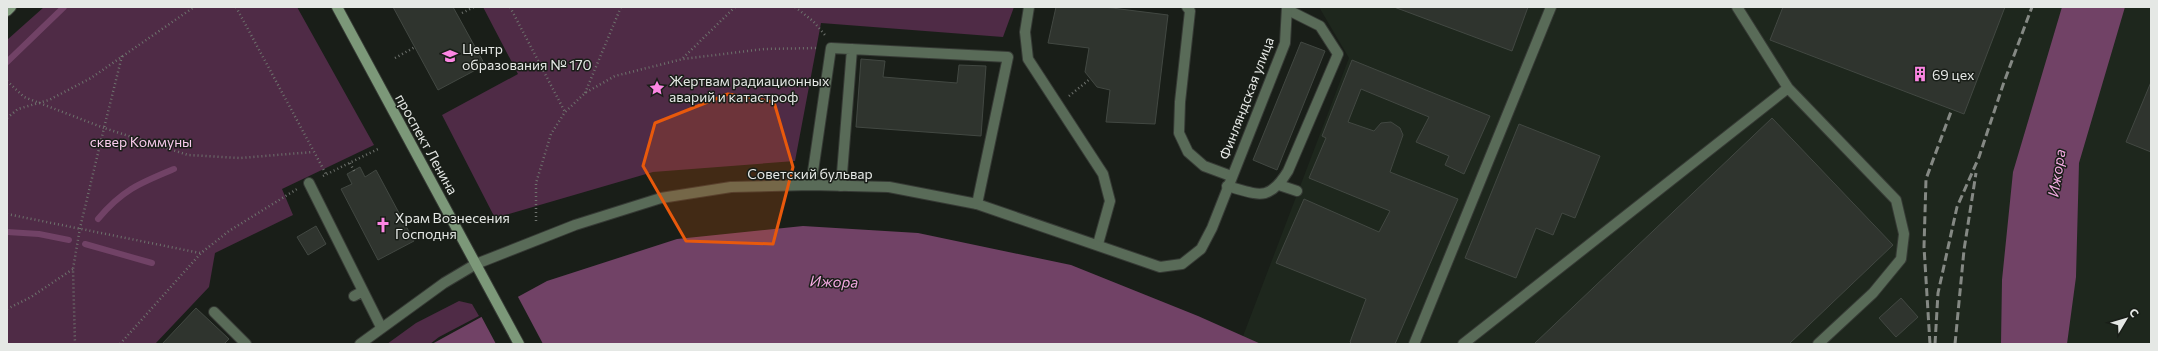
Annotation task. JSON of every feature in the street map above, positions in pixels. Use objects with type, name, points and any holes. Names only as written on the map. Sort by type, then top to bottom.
[{"type":"main road","points":[[7,11],[11,7]]},
{"type":"main road","name":"проспект Ленина","points":[[337,7],[519,344]]},
{"type":"street","points":[[1029,7],[1025,32],[1028,59],[1103,174],[1110,201],[1098,244]]},
{"type":"street","points":[[1187,7],[1190,11],[1180,102],[1179,133],[1188,152],[1193,157],[1204,166],[1231,176]]},
{"type":"street","points":[[1414,344],[1550,7]]},
{"type":"street","points":[[1737,7],[1788,88],[1896,200],[1904,234],[1901,259],[1874,293],[1818,344]]},
{"type":"street","points":[[1227,186],[1257,195],[1268,194],[1279,185],[1288,171],[1338,54],[1320,26],[1287,8]]},
{"type":"street","name":"Финляндская улица","points":[[1231,176],[1285,43],[1287,8]]},
{"type":"street","points":[[811,185],[831,48],[1008,57],[976,204]]},
{"type":"street","points":[[841,186],[852,49]]},
{"type":"street","points":[[1463,344],[1788,88]]},
{"type":"street","name":"Советский бульвар","points":[[360,344],[450,278],[476,264],[575,225],[661,198],[731,187],[811,185],[889,187],[976,204],[1098,244],[1160,267],[1182,264],[1201,249],[1212,228],[1231,176]]},
{"type":"street","points":[[309,183],[382,327]]},
{"type":"street","points":[[1279,185],[1297,191]]},
{"type":"street","points":[[354,296],[363,292]]},
{"type":"street","points":[[214,312],[246,344]]},
{"type":"path","points":[[7,118],[18,109],[49,100],[91,78],[194,7]]},
{"type":"path","points":[[236,7],[326,174]]},
{"type":"path","points":[[462,13],[474,7]]},
{"type":"path","points":[[510,7],[565,112]]},
{"type":"path","points":[[585,93],[621,7]]},
{"type":"path","points":[[683,59],[736,7]]},
{"type":"path","points":[[536,220],[536,183],[551,134],[565,112],[585,93],[615,76],[683,59],[764,49],[831,48],[825,34],[795,7]]},
{"type":"path","points":[[395,58],[415,47]]},
{"type":"path","points":[[75,344],[73,269],[80,228],[122,56]]},
{"type":"path","points":[[1076,91],[1090,79]]},
{"type":"path","points":[[7,81],[24,97],[104,128],[188,155],[240,158],[313,152]]},
{"type":"path","points":[[120,344],[201,253],[258,212],[326,174],[380,148]]},
{"type":"path","points":[[350,163],[354,171]]},
{"type":"path","points":[[7,214],[201,253]]},
{"type":"path","points":[[7,309],[31,297],[73,269]]},
{"type":"highlighted area","points":[[728,94],[774,102],[793,167],[773,244],[686,241],[643,166],[655,123]]},
{"type":"shaded area","points":[[1319,7],[2151,7],[2151,344],[1240,344],[1349,58]]},
{"type":"green space","name":"сквер Коммуны","points":[[44,7],[297,7],[374,145],[282,189],[293,215],[215,253],[209,287],[155,344],[7,344],[7,40]]},
{"type":"green space","points":[[483,7],[1014,7],[1003,37],[821,23],[795,161],[653,172],[495,218],[442,115],[518,74]]},
{"type":"green space","points":[[459,301],[472,304],[479,316],[439,337],[430,344],[387,344],[416,323]]},
{"type":"water","name":"Ижора","points":[[2062,7],[2125,7],[2079,163],[2076,277],[2067,344],[2001,344],[2002,280],[2013,172]]},
{"type":"water","name":"Ижора","points":[[803,226],[918,233],[1071,265],[1198,316],[1261,344],[432,344],[547,281],[677,239]]},
{"type":"pier","points":[[517,295],[543,344],[496,344],[480,314]]},
{"type":"building","name":"Центр образования № 170","points":[[393,7],[453,7],[485,65],[438,90]]},
{"type":"building","points":[[1056,7],[1104,7],[1168,15],[1155,124],[1106,122],[1110,90],[1097,87],[1085,72],[1089,48],[1048,43]]},
{"type":"building","points":[[1394,7],[1528,7],[1512,51]]},
{"type":"building","name":"69 цех","points":[[1783,7],[2005,7],[1964,114],[1770,40]]},
{"type":"building","points":[[1301,42],[1325,51],[1277,170],[1253,160]]},
{"type":"building","points":[[861,59],[885,61],[883,77],[957,83],[959,65],[986,66],[981,136],[856,127]]},
{"type":"building","points":[[1352,60],[1490,116],[1464,174],[1445,165],[1449,156],[1416,142],[1429,117],[1361,89],[1348,122],[1374,131],[1381,123],[1391,122],[1400,128],[1403,135],[1390,172],[1458,199],[1395,344],[1352,344],[1350,342],[1366,299],[1276,263],[1304,199],[1379,232],[1390,211],[1309,178],[1326,138],[1322,136]]},
{"type":"building","points":[[2151,82],[2151,152],[2126,142]]},
{"type":"building","points":[[1772,118],[1893,245],[1789,344],[1534,344]]},
{"type":"building","points":[[1519,124],[1600,156],[1575,218],[1562,213],[1553,235],[1536,228],[1516,278],[1465,258]]},
{"type":"building","name":"Храм Вознесения Господня","points":[[360,167],[365,177],[376,170],[414,241],[378,260],[341,189],[352,184],[347,174]]},
{"type":"building","points":[[316,226],[326,244],[308,255],[297,237]]},
{"type":"building","points":[[1901,298],[1918,317],[1896,337],[1879,318]]},
{"type":"building","points":[[196,308],[229,339],[224,344],[162,344]]},
{"type":"waterway","points":[[7,62],[64,7]]},
{"type":"waterway","points":[[98,219],[115,201],[132,188],[174,169]]},
{"type":"waterway","points":[[7,232],[39,234],[69,240]]},
{"type":"waterway","points":[[85,244],[152,263]]},
{"type":"railway","points":[[1935,344],[1938,293],[1957,207],[1979,157],[2003,85],[2032,7]]},
{"type":"railway","points":[[1930,344],[1924,247],[1926,179],[1952,109]]},
{"type":"railway","points":[[1955,344],[1964,250],[1976,173]]},
{"type":"place","name":"Центр образования № 170","points":[[450,56]]},
{"type":"place","name":"69 цех","points":[[1920,74]]},
{"type":"place","name":"Жертвам радиационных аварий и катастроф","points":[[657,88]]},
{"type":"place","name":"Храм Вознесения Господня","points":[[383,225]]}]
